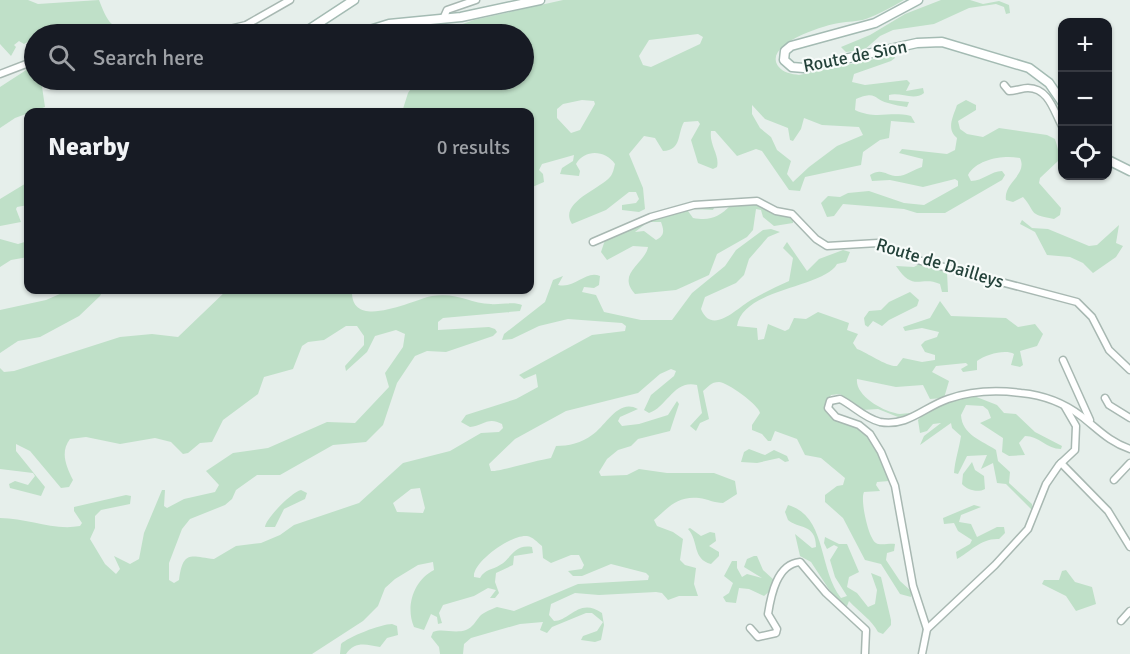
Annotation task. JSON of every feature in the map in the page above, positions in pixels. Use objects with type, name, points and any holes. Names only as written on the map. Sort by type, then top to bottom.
[{"type":"main road","points":[[317,24],[354,0]]},
{"type":"main road","points":[[392,24],[442,19],[540,0]]},
{"type":"main road","name":"Route de Sion","points":[[918,0],[864,27],[791,46],[785,51],[784,60],[792,67],[804,68],[917,43],[942,42],[1029,68],[1049,83],[1058,96]]},
{"type":"main road","points":[[1112,162],[1130,171]]},
{"type":"street","points":[[248,24],[290,0]]},
{"type":"street","points":[[442,19],[447,10],[476,0]]},
{"type":"street","points":[[0,74],[24,65]]},
{"type":"street","points":[[1004,84],[1009,91],[1027,88],[1039,91],[1050,102],[1058,118]]},
{"type":"street","name":"Route de Dailleys","points":[[593,242],[651,217],[694,205],[757,201],[776,211],[792,214],[816,239],[827,246],[878,243],[921,261],[1077,303],[1092,317],[1108,350],[1130,370]]},
{"type":"street","points":[[1063,360],[1090,424]]},
{"type":"street","points":[[922,654],[927,629],[913,586],[898,495],[882,452],[866,429],[832,414],[828,408],[830,401],[842,400],[868,417],[890,423],[909,420],[944,400],[976,393],[1024,393],[1065,407],[1107,439],[1130,450]]},
{"type":"street","points":[[1105,398],[1109,405],[1130,418]]},
{"type":"street","points":[[927,629],[995,565],[1028,529],[1040,496],[1061,463],[1073,453],[1075,447],[1076,426],[1065,407]]},
{"type":"street","points":[[1061,463],[1108,511],[1130,547]]},
{"type":"street","points":[[1114,480],[1130,463]]},
{"type":"street","points":[[750,628],[758,637],[776,633],[777,629],[768,614],[775,585],[784,569],[800,562],[826,593],[866,630],[865,654]]},
{"type":"street","points":[[1121,621],[1130,611]]},
{"type":"green space","points":[[0,0],[28,0],[38,4],[99,0],[112,24],[24,24],[24,44],[19,41],[14,45],[16,47],[11,56],[0,44]]},
{"type":"green space","points":[[563,0],[904,0],[866,19],[842,22],[798,37],[779,50],[776,58],[782,70],[799,75],[893,55],[895,58],[891,61],[854,74],[852,82],[865,85],[907,80],[910,83],[906,91],[923,88],[924,93],[916,96],[889,95],[889,100],[909,102],[907,107],[883,102],[868,95],[856,99],[855,110],[876,115],[911,116],[915,123],[891,121],[889,138],[880,140],[863,152],[861,165],[805,177],[800,191],[789,190],[762,151],[756,149],[737,156],[715,131],[711,131],[711,136],[717,167],[713,169],[698,163],[691,140],[700,124],[698,121],[684,122],[676,145],[669,150],[663,151],[655,138],[644,136],[629,154],[643,188],[645,209],[639,212],[622,210],[622,205],[636,203],[639,199],[636,192],[629,192],[606,210],[572,224],[569,216],[575,203],[605,182],[612,174],[615,164],[611,159],[595,153],[584,156],[576,164],[580,171],[579,176],[560,174],[562,168],[573,161],[574,155],[542,164],[539,170],[543,174],[544,182],[534,186],[534,108],[403,108],[410,90],[534,90],[534,24],[463,24]],"holes":[[[698,34],[703,37],[700,44],[651,67],[643,65],[639,56],[649,40]],[[582,100],[594,101],[595,104],[580,130],[571,133],[557,118],[557,109],[563,104]],[[752,105],[765,119],[788,128],[790,140],[793,141],[801,129],[804,118],[822,125],[859,127],[863,135],[837,146],[793,182],[787,174],[791,161],[777,150],[771,137],[760,128],[752,114]]]},
{"type":"green space","points":[[941,0],[970,0],[983,4],[999,1],[1009,5],[1010,13],[1006,14],[1004,7],[996,4],[969,8],[934,24],[893,30],[880,36],[864,50],[846,52],[841,47],[870,35],[905,14]]},
{"type":"green space","points":[[24,71],[24,90],[42,90],[45,107],[24,108],[24,115],[0,128],[0,87]]},
{"type":"green space","points":[[966,100],[976,105],[976,110],[958,121],[960,129],[967,134],[983,137],[999,128],[1047,135],[1055,139],[1058,161],[1040,178],[1039,183],[1061,208],[1060,215],[1054,219],[1040,216],[1034,212],[1023,197],[1013,202],[1006,200],[1008,189],[1022,164],[1020,158],[1006,157],[984,162],[968,175],[971,181],[975,181],[1002,171],[1005,175],[1002,180],[945,213],[917,213],[904,209],[843,204],[834,216],[827,217],[821,203],[828,196],[840,197],[848,193],[869,191],[904,203],[924,205],[958,186],[958,181],[955,179],[923,187],[890,180],[872,181],[870,175],[881,172],[901,176],[922,167],[923,159],[899,153],[902,149],[947,154],[955,150],[957,138],[952,131],[951,123],[957,105]]},
{"type":"green space","points":[[24,184],[24,206],[16,209],[21,222],[0,226],[0,199]]},
{"type":"green space","points":[[757,203],[776,214],[793,217],[793,223],[774,226],[763,217],[761,210],[756,209],[753,230],[747,237],[717,254],[709,275],[676,290],[635,294],[630,287],[630,274],[648,247],[633,246],[607,260],[601,252],[605,240],[640,223],[644,225],[635,232],[644,231],[656,240],[663,232],[661,222],[646,222],[678,207],[715,206],[713,210],[688,211],[693,218],[705,219],[723,213],[731,205]]},
{"type":"green space","points":[[1022,220],[1032,228],[1048,229],[1089,246],[1097,245],[1119,225],[1116,243],[1123,246],[1116,257],[1093,273],[1083,263],[1070,257],[1047,255],[1035,232],[1020,224]]},
{"type":"green space","points":[[771,229],[780,232],[768,237],[749,259],[744,275],[736,283],[705,297],[701,309],[711,320],[725,318],[751,300],[789,281],[793,258],[783,248],[787,242],[807,271],[819,259],[843,250],[850,252],[846,262],[837,264],[829,272],[768,296],[742,313],[737,326],[757,328],[758,340],[764,339],[768,324],[785,331],[789,329],[794,318],[806,319],[818,312],[849,323],[847,330],[858,334],[853,343],[857,349],[888,364],[897,366],[903,358],[922,362],[935,360],[935,355],[925,352],[921,345],[937,337],[939,332],[922,328],[905,331],[903,327],[930,318],[940,301],[951,316],[1006,318],[1018,327],[1035,324],[1043,334],[1037,346],[1020,351],[1023,365],[1020,367],[1011,365],[1014,354],[1006,352],[981,358],[977,361],[977,370],[963,372],[961,369],[968,365],[966,363],[936,366],[932,372],[949,381],[944,398],[930,399],[923,385],[896,387],[857,379],[860,391],[870,401],[889,411],[899,414],[910,413],[909,415],[898,417],[878,409],[862,410],[840,394],[831,395],[826,404],[826,411],[830,416],[867,435],[880,457],[889,481],[877,482],[876,485],[880,491],[864,492],[866,518],[870,534],[876,543],[895,544],[894,551],[887,553],[886,560],[900,581],[911,591],[911,597],[900,594],[881,564],[865,560],[843,518],[825,502],[825,495],[837,486],[843,485],[845,478],[821,458],[805,455],[797,439],[775,431],[771,441],[768,441],[762,434],[752,430],[752,425],[760,413],[742,394],[723,383],[716,382],[710,385],[703,391],[709,419],[700,423],[696,431],[690,426],[702,413],[697,385],[682,386],[655,410],[649,413],[644,410],[651,395],[674,376],[676,371],[671,369],[660,374],[638,393],[566,411],[515,439],[489,464],[491,471],[495,471],[551,458],[556,446],[588,438],[613,414],[624,407],[638,409],[620,417],[618,421],[622,426],[639,424],[668,415],[677,401],[679,404],[670,431],[638,439],[631,446],[618,450],[607,459],[599,472],[601,476],[627,475],[639,469],[667,473],[714,473],[735,481],[737,494],[723,503],[699,498],[685,499],[674,503],[654,520],[657,526],[683,539],[680,560],[685,565],[696,568],[694,584],[698,596],[679,596],[668,600],[662,593],[656,592],[599,595],[575,593],[551,604],[549,615],[554,621],[581,608],[594,609],[602,613],[604,625],[601,640],[595,642],[581,640],[583,636],[597,631],[603,622],[592,613],[586,613],[552,627],[547,633],[540,630],[543,622],[520,624],[471,638],[464,644],[463,654],[440,654],[439,647],[431,637],[433,632],[466,630],[482,615],[497,607],[514,611],[578,584],[648,580],[649,576],[646,573],[611,564],[582,576],[573,576],[568,571],[582,569],[584,565],[579,555],[571,555],[551,563],[543,558],[542,546],[527,536],[512,539],[494,550],[475,571],[474,577],[480,578],[486,571],[497,567],[517,550],[532,547],[533,553],[514,556],[513,565],[496,573],[495,582],[499,593],[495,598],[490,598],[496,590],[488,588],[474,596],[443,605],[439,613],[442,623],[438,624],[437,617],[431,614],[424,630],[414,627],[411,619],[411,602],[421,580],[434,570],[433,562],[418,565],[395,579],[385,588],[378,606],[363,621],[312,654],[0,654],[0,518],[60,527],[80,526],[82,523],[74,507],[126,495],[131,496],[130,504],[101,510],[95,516],[95,528],[90,539],[105,564],[116,574],[120,569],[114,556],[130,564],[139,559],[144,533],[162,490],[165,490],[164,506],[167,508],[184,499],[215,492],[219,485],[206,471],[233,453],[268,448],[327,422],[355,423],[389,387],[385,373],[403,347],[405,334],[396,330],[375,336],[367,352],[346,371],[345,366],[364,345],[364,336],[357,326],[346,326],[324,340],[308,342],[302,346],[293,369],[264,377],[258,394],[223,420],[212,442],[200,443],[188,453],[183,454],[171,442],[155,438],[120,444],[86,437],[70,439],[65,449],[66,464],[73,480],[69,487],[61,488],[30,451],[16,444],[16,451],[45,487],[41,496],[10,488],[9,484],[15,481],[28,485],[35,476],[33,473],[0,469],[0,368],[4,372],[14,371],[120,337],[152,334],[178,337],[223,294],[353,294],[354,302],[361,309],[371,311],[384,310],[441,295],[483,303],[522,305],[520,311],[443,318],[438,322],[438,330],[489,327],[497,332],[493,336],[446,352],[427,351],[415,356],[397,383],[383,425],[366,442],[333,445],[280,475],[257,475],[236,490],[232,499],[225,505],[190,519],[182,529],[169,563],[169,580],[174,583],[179,580],[183,564],[189,557],[214,559],[236,546],[261,543],[280,535],[294,525],[359,503],[403,463],[450,451],[481,433],[499,432],[503,428],[502,424],[497,422],[489,421],[470,427],[461,422],[466,415],[516,399],[538,387],[536,374],[524,379],[519,375],[592,335],[625,331],[626,326],[622,323],[568,319],[539,326],[512,339],[502,340],[504,334],[545,302],[553,280],[563,276],[558,285],[564,286],[590,275],[600,276],[599,285],[594,288],[584,287],[582,292],[596,295],[604,312],[641,320],[672,320],[692,293],[725,266],[736,250],[763,230]],"holes":[[[420,488],[425,508],[423,513],[397,512],[393,503],[411,489]]]},
{"type":"green space","points":[[0,239],[18,244],[24,242],[24,258],[11,260],[0,267]]},
{"type":"green space","points":[[921,263],[947,272],[948,292],[942,292],[940,284],[908,279],[896,266],[914,267]]},
{"type":"green space","points":[[910,292],[919,300],[917,306],[882,326],[873,321],[868,327],[865,325],[864,318],[869,311],[881,310],[889,302]]},
{"type":"green space","points":[[60,294],[101,294],[79,316],[40,337],[18,341],[0,353],[0,310],[46,300]]},
{"type":"green space","points":[[974,396],[997,405],[1004,413],[1016,414],[1035,432],[1062,446],[1061,449],[1051,447],[1035,438],[1025,436],[1019,443],[1025,455],[1009,456],[1002,452],[1003,438],[980,423],[991,418],[988,410],[983,406],[966,405],[961,415],[962,422],[969,432],[996,450],[998,461],[1010,472],[1009,483],[1032,504],[1032,510],[1006,484],[997,483],[993,463],[981,469],[987,455],[967,456],[958,474],[954,473],[961,436],[952,428],[951,423],[920,445],[924,436],[941,423],[933,424],[927,431],[920,433],[918,420],[923,415],[943,404]]},
{"type":"green space","points":[[749,449],[765,455],[774,450],[787,456],[789,461],[785,462],[779,458],[757,463],[741,462],[744,452]]},
{"type":"green space","points":[[972,462],[975,470],[984,476],[985,489],[973,490],[962,484],[963,474]]},
{"type":"green space","points":[[301,490],[307,493],[305,499],[284,509],[275,527],[265,527],[280,506]]},
{"type":"green space","points":[[788,505],[801,511],[810,520],[816,532],[828,573],[841,598],[847,596],[835,577],[830,560],[838,547],[834,545],[827,549],[824,543],[825,537],[839,544],[847,544],[859,572],[849,577],[847,587],[857,593],[868,607],[875,604],[877,590],[871,573],[881,577],[891,620],[891,625],[883,634],[878,632],[849,601],[847,606],[843,606],[834,597],[811,562],[800,556],[795,534],[812,548],[816,547],[815,539],[810,530],[788,520],[785,512]]},
{"type":"green space","points":[[974,505],[981,507],[961,515],[959,522],[971,524],[977,537],[997,527],[1004,527],[1005,533],[999,539],[981,543],[957,559],[956,552],[970,544],[972,540],[958,531],[954,523],[944,524],[943,518]]},
{"type":"green space","points":[[690,528],[701,536],[710,532],[715,533],[716,541],[709,546],[719,552],[719,556],[711,564],[705,562],[698,554],[694,539],[688,529]]},
{"type":"green space","points":[[757,556],[763,570],[774,580],[771,590],[764,596],[749,589],[739,588],[736,603],[726,602],[723,597],[729,593],[733,583],[724,576],[732,561],[737,561],[737,568],[742,577],[747,574],[762,578],[744,567],[747,559]]},
{"type":"green space","points":[[1066,570],[1075,582],[1092,587],[1096,604],[1076,611],[1066,596],[1042,584],[1044,580],[1059,580],[1062,571]]},
{"type":"green space","points":[[392,624],[397,626],[398,635],[387,638],[380,647],[358,645],[346,654],[340,654],[341,644],[345,641],[373,628]]}]
